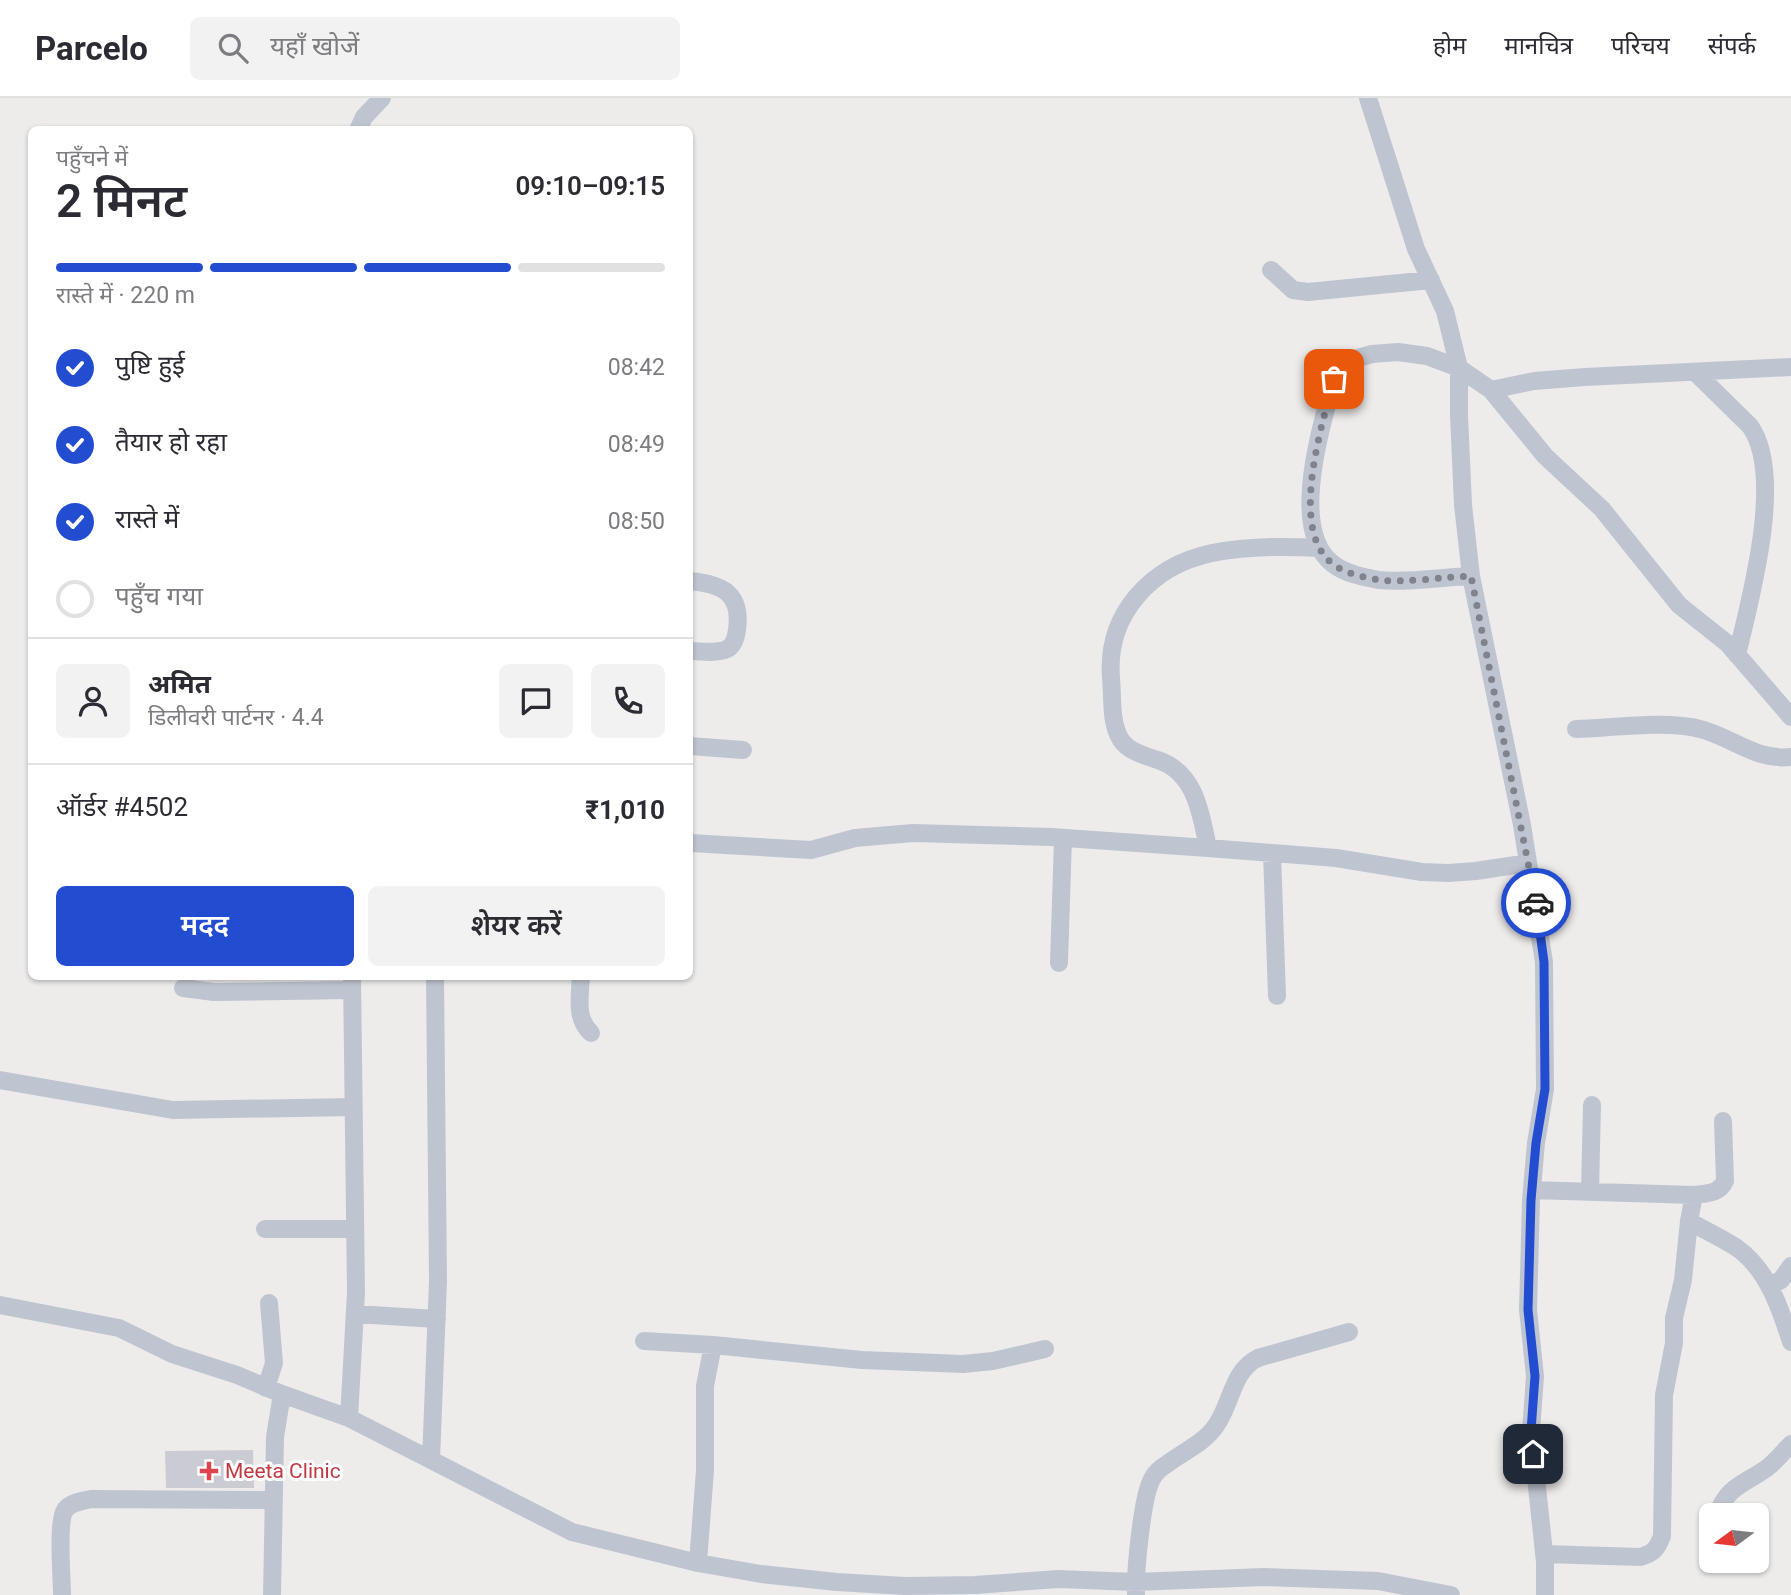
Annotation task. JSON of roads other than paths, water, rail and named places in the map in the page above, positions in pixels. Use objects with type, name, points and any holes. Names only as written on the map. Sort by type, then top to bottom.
[{"type":"street","points":[[360,126],[382,98]]},
{"type":"street","points":[[1368,98],[1416,249],[1445,312],[1460,368],[1463,505],[1471,576],[1528,863],[1544,962],[1545,1089],[1532,1190],[1528,1310],[1535,1376],[1531,1431],[1544,1555],[1545,1595]]},
{"type":"street","points":[[1271,270],[1293,290],[1308,292],[1431,280]]},
{"type":"street","points":[[1471,576],[1381,580],[1349,573],[1332,563],[1319,548],[1311,523],[1309,496],[1334,379],[1341,366],[1351,360],[1372,354],[1398,352],[1427,356],[1460,368],[1492,390],[1545,456],[1602,509],[1639,552],[1679,606],[1728,644],[1791,717]]},
{"type":"street","points":[[1492,390],[1534,381],[1791,367]]},
{"type":"street","points":[[1695,372],[1751,426],[1763,454],[1764,493],[1758,566],[1737,655]]},
{"type":"street","points":[[1208,848],[1199,805],[1192,789],[1180,773],[1163,762],[1126,747],[1120,738],[1115,725],[1110,670],[1111,646],[1131,602],[1148,584],[1179,565],[1211,554],[1283,547],[1319,548]]},
{"type":"street","points":[[693,581],[709,582],[721,587],[731,595],[738,610],[737,634],[732,646],[725,651],[693,651]]},
{"type":"street","points":[[1576,729],[1681,725],[1723,737],[1763,757],[1791,757]]},
{"type":"street","points":[[693,746],[743,750]]},
{"type":"street","points":[[693,844],[811,850],[855,838],[893,834],[1063,838],[1208,848],[1336,858],[1422,872],[1476,872],[1528,863]]},
{"type":"street","points":[[1059,962],[1063,838]]},
{"type":"street","points":[[1272,853],[1277,996]]},
{"type":"street","points":[[431,1460],[437,1319],[435,980]]},
{"type":"street","points":[[581,980],[580,1017],[583,1026],[591,1033]]},
{"type":"street","points":[[183,988],[214,992],[352,983],[355,1314],[349,1418]]},
{"type":"street","points":[[0,1080],[173,1110],[354,1107]]},
{"type":"street","points":[[1590,1192],[1592,1105]]},
{"type":"street","points":[[1532,1190],[1694,1195],[1717,1192],[1722,1189],[1725,1181],[1723,1121]]},
{"type":"street","points":[[1544,1555],[1640,1557],[1657,1549],[1662,1535],[1664,1395],[1674,1343],[1674,1318],[1683,1280],[1694,1195]]},
{"type":"street","points":[[1689,1221],[1738,1249],[1761,1272],[1770,1286],[1790,1337]]},
{"type":"street","points":[[265,1229],[355,1229]]},
{"type":"street","points":[[1770,1286],[1781,1280],[1791,1266]]},
{"type":"street","points":[[269,1303],[274,1363],[275,1437],[272,1595]]},
{"type":"street","points":[[0,1306],[119,1328],[172,1354],[237,1375],[349,1418],[526,1511],[572,1532],[786,1586],[837,1582],[935,1590],[1059,1579],[1135,1589],[1264,1577],[1367,1581],[1451,1595]]},
{"type":"street","points":[[355,1314],[437,1319]]},
{"type":"street","points":[[1135,1589],[1146,1499],[1152,1478],[1213,1430],[1220,1421],[1245,1364],[1349,1332]]},
{"type":"street","points":[[644,1341],[862,1360],[963,1364],[993,1361],[1045,1349]]},
{"type":"street","points":[[698,1563],[705,1470],[705,1386],[713,1345]]},
{"type":"street","points":[[1721,1503],[1728,1493],[1767,1468],[1791,1444]]},
{"type":"street","points":[[62,1595],[61,1523],[66,1509],[77,1502],[91,1499],[272,1500]]},
{"type":"place","name":"Meeta Clinic","points":[[209,1471]]}]
